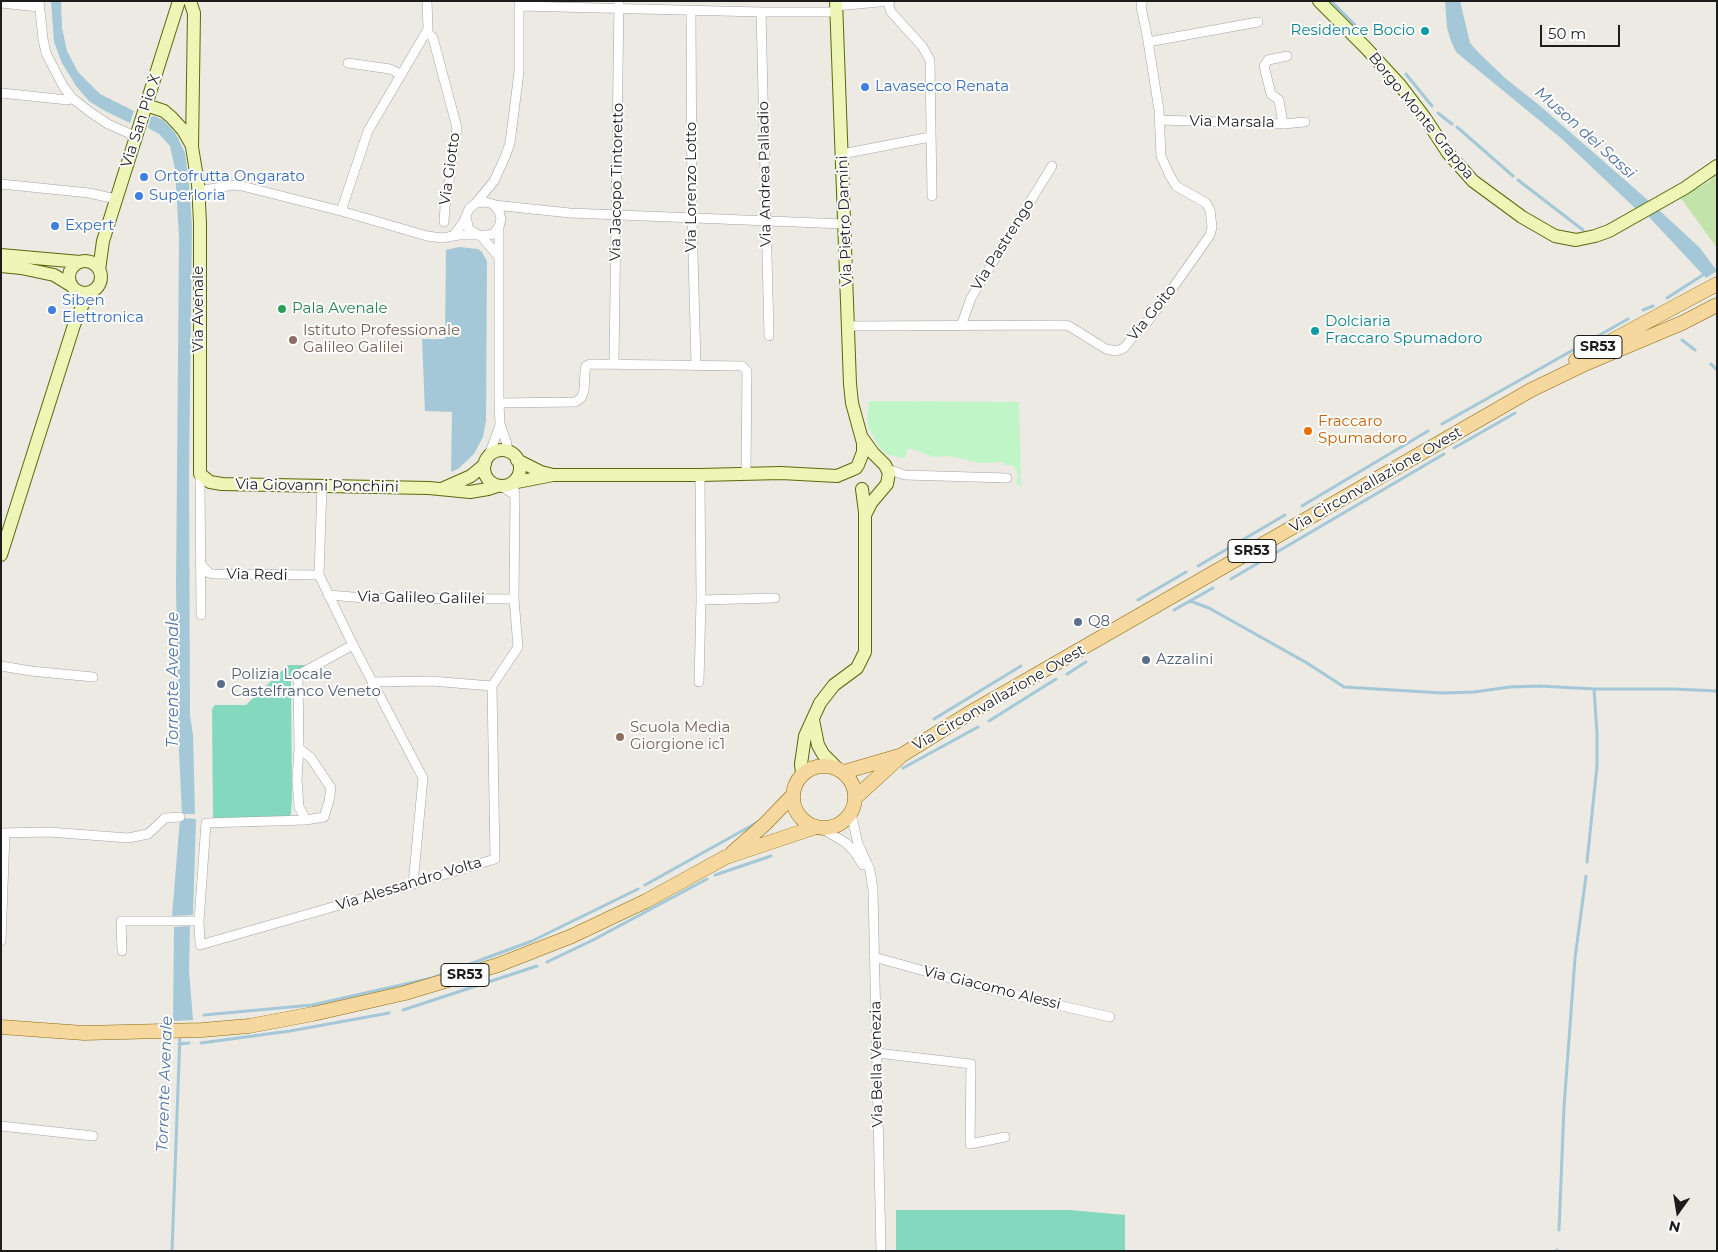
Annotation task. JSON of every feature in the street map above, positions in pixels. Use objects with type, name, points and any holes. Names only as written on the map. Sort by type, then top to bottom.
[{"type":"main road","name":"Via Circonvallazione Ovest","points":[[1539,386],[1567,365],[1713,287]]},
{"type":"main road","name":"Via Circonvallazione Ovest","points":[[855,798],[902,755],[973,711],[1539,386],[1587,363],[1682,323],[1717,305]]},
{"type":"main road","name":"Via Circonvallazione Ovest","points":[[802,774],[815,767],[822,766],[840,770],[902,755]]},
{"type":"main road","points":[[840,770],[850,780],[854,788],[855,798],[851,813]]},
{"type":"main road","name":"SR53","points":[[726,857],[770,819],[792,796],[795,784],[802,774]]},
{"type":"main road","points":[[792,796],[799,816],[806,823],[818,828]]},
{"type":"main road","name":"SR53","points":[[1,1027],[84,1033],[167,1032],[249,1026],[313,1014],[405,993],[498,966],[572,936],[646,901],[726,857],[818,828],[830,828],[846,820],[851,813]]},
{"type":"street","name":"Via San Pio X","points":[[99,270],[103,241],[179,1]]},
{"type":"street","name":"Via Giotto","points":[[427,1],[429,24],[427,32],[433,38],[457,128],[444,222]]},
{"type":"street","points":[[1142,1],[1141,7],[1160,120]]},
{"type":"street","name":"Borgo Monte Grappa","points":[[1319,1],[1400,85],[1461,169],[1491,196],[1554,236],[1576,240],[1595,236],[1659,203],[1717,166]]},
{"type":"street","points":[[453,236],[462,226],[469,209],[493,182],[510,142],[519,72],[519,4],[619,5],[761,12],[889,2],[891,12],[922,46],[930,60],[932,196]]},
{"type":"street","points":[[1,3],[39,4],[46,54],[63,86],[81,106],[108,124],[141,120]]},
{"type":"street","name":"Via Avenale","points":[[194,5],[192,147],[200,223],[199,473],[201,615]]},
{"type":"street","name":"Via Jacopo Tintoretto","points":[[614,363],[619,5]]},
{"type":"street","name":"Via Pietro Damini","points":[[836,6],[851,395],[862,439]]},
{"type":"street","name":"Via Lorenzo Lotto","points":[[691,10],[692,218],[696,364]]},
{"type":"street","name":"Via Andrea Palladio","points":[[761,12],[769,336]]},
{"type":"street","points":[[1148,42],[1258,22]]},
{"type":"street","points":[[341,211],[368,131],[400,74],[427,32]]},
{"type":"street","points":[[1283,124],[1279,100],[1271,94],[1264,66],[1268,60],[1287,56]]},
{"type":"street","points":[[348,64],[390,69],[400,74]]},
{"type":"street","points":[[1,93],[68,100],[72,98]]},
{"type":"street","name":"Via Avenale","points":[[141,120],[164,111],[174,120],[188,138],[192,147]]},
{"type":"street","points":[[174,120],[184,122],[192,118]]},
{"type":"street","name":"Via Marsala","points":[[1160,120],[1283,124],[1305,122]]},
{"type":"street","name":"Via Goito","points":[[849,326],[1065,325],[1106,349],[1116,351],[1124,348],[1148,321],[1172,289],[1210,235],[1212,227],[1210,210],[1206,203],[1176,186],[1172,181],[1164,163],[1160,147],[1160,120]]},
{"type":"street","points":[[842,154],[930,138]]},
{"type":"street","name":"Via Pastrengo","points":[[961,326],[970,298],[1052,166]]},
{"type":"street","points":[[493,182],[493,205],[500,215],[500,424],[507,444],[507,452]]},
{"type":"street","points":[[1,184],[89,193],[116,199]]},
{"type":"street","points":[[198,191],[234,185],[242,186],[341,211],[427,236],[442,238],[453,236],[489,236],[499,227]]},
{"type":"street","points":[[476,203],[485,202],[493,205],[524,207],[544,211],[844,224]]},
{"type":"street","points":[[466,217],[467,226],[489,244],[499,257]]},
{"type":"street","name":"Via San Pio X","points":[[80,262],[103,241]]},
{"type":"street","points":[[1,255],[93,264],[99,270],[100,282],[83,304],[74,326],[1,555]]},
{"type":"street","points":[[74,326],[76,311],[69,274],[73,266],[80,262]]},
{"type":"street","points":[[1,266],[54,275],[72,287],[86,293],[94,290]]},
{"type":"street","points":[[499,403],[575,402],[582,398],[586,366],[590,364],[742,366],[747,371],[746,473]]},
{"type":"street","points":[[500,424],[484,470],[488,480],[507,487]]},
{"type":"street","points":[[802,774],[805,736],[820,702],[834,685],[857,668],[865,652],[865,515],[860,488],[855,477],[863,449],[862,439]]},
{"type":"street","points":[[862,439],[885,475]]},
{"type":"street","points":[[439,489],[471,476],[495,452],[507,452],[541,472],[553,475],[790,473],[835,476],[847,473],[869,459],[885,475],[1007,478]]},
{"type":"street","points":[[507,487],[516,479],[520,470],[518,460]]},
{"type":"street","name":"Via Giovanni Ponchini","points":[[199,473],[204,479],[213,483],[480,491],[507,487],[553,475]]},
{"type":"street","points":[[699,682],[701,600],[700,475]]},
{"type":"street","points":[[835,476],[870,492],[885,475]]},
{"type":"street","points":[[865,515],[885,475]]},
{"type":"street","points":[[322,486],[319,575],[353,645],[423,778],[413,884]]},
{"type":"street","points":[[372,682],[431,681],[492,686],[518,647],[507,487]]},
{"type":"street","name":"Via Redi","points":[[200,563],[209,573],[213,574],[319,575]]},
{"type":"street","name":"Via Galileo Galilei","points":[[328,595],[365,598],[514,598]]},
{"type":"street","points":[[701,600],[775,598]]},
{"type":"street","points":[[299,748],[311,758],[331,788],[330,801],[324,817],[306,820],[299,807],[297,780],[299,748],[298,675],[353,645]]},
{"type":"street","points":[[1,666],[94,677]]},
{"type":"street","name":"Via Alessandro Volta","points":[[306,820],[206,822],[195,921],[200,945],[413,884],[494,858],[492,686]]},
{"type":"street","points":[[813,720],[818,745],[826,758],[840,770]]},
{"type":"street","name":"Via Bella Venezia","points":[[851,813],[858,844],[866,859],[871,878],[874,904],[881,1251]]},
{"type":"street","points":[[1,941],[3,833],[49,832],[128,838],[148,834],[165,818],[180,817]]},
{"type":"street","name":"Via Bella Venezia","points":[[818,828],[846,843],[853,850],[871,878]]},
{"type":"street","points":[[122,951],[121,921],[195,921]]},
{"type":"street","name":"Via Giacomo Alessi","points":[[874,957],[993,990],[1110,1017]]},
{"type":"street","points":[[877,1053],[971,1064],[970,1144],[1005,1137]]},
{"type":"street","points":[[1,1126],[93,1136]]},
{"type":"green space","points":[[1717,173],[1717,248],[1680,197],[1709,182]]},
{"type":"green space","points":[[869,401],[1019,402],[1021,488],[1016,482],[1018,477],[1016,469],[1011,465],[1004,465],[1004,462],[979,463],[950,456],[934,457],[908,448],[905,458],[888,455],[880,448],[869,428],[867,418]]},
{"type":"green space","points":[[288,665],[311,665],[294,674],[291,679],[291,814],[288,819],[213,820],[212,709],[215,705],[246,705]]},
{"type":"green space","points":[[896,1210],[1070,1210],[1125,1215],[1125,1251],[896,1251]]},
{"type":"water","points":[[51,1],[61,1],[62,28],[67,51],[78,72],[100,94],[134,111],[130,123],[89,101],[76,86],[62,63],[54,42]]},
{"type":"water","points":[[1445,1],[1460,1],[1470,43],[1479,53],[1505,78],[1539,105],[1650,202],[1636,209],[1562,139],[1456,52],[1447,28]]},
{"type":"water","points":[[154,116],[163,120],[176,134],[185,153],[192,226],[189,476],[190,715],[193,735],[195,814],[182,814],[179,751],[176,587],[179,238],[175,169],[170,146],[159,134],[148,128],[151,117]]},
{"type":"water","points":[[1659,210],[1700,248],[1717,271],[1706,278],[1648,216]]},
{"type":"water","points":[[459,247],[478,249],[487,261],[486,421],[483,437],[474,454],[458,469],[451,472],[452,412],[425,411],[422,339],[445,339],[446,250]]},
{"type":"water","points":[[180,818],[196,819],[193,914],[172,916]]},
{"type":"water","points":[[190,926],[189,971],[193,1020],[173,1021],[174,927]]},
{"type":"waterway","points":[[1331,1],[1358,28]]},
{"type":"waterway","points":[[1406,74],[1432,106]]},
{"type":"waterway","points":[[1438,113],[1452,124]]},
{"type":"waterway","points":[[1457,127],[1513,176]]},
{"type":"waterway","points":[[1518,180],[1583,230]]},
{"type":"waterway","points":[[1667,298],[1706,273]]},
{"type":"waterway","points":[[1643,310],[1653,306]]},
{"type":"waterway","points":[[1442,424],[1628,319]]},
{"type":"waterway","points":[[1682,340],[1695,350]]},
{"type":"waterway","points":[[1711,364],[1717,370]]},
{"type":"waterway","points":[[1454,448],[1515,413]]},
{"type":"waterway","points":[[1302,506],[1428,431]]},
{"type":"waterway","points":[[1231,579],[1444,454]]},
{"type":"waterway","points":[[1198,566],[1285,515]]},
{"type":"waterway","points":[[1138,600],[1186,572]]},
{"type":"waterway","points":[[1174,610],[1213,588]]},
{"type":"waterway","points":[[1190,601],[1209,608],[1307,663],[1344,687],[1442,693],[1540,686],[1717,691]]},
{"type":"waterway","points":[[1067,674],[1086,662]]},
{"type":"waterway","points":[[934,719],[1021,666]]},
{"type":"waterway","points":[[989,721],[1056,679]]},
{"type":"waterway","points":[[1587,862],[1597,766],[1594,689]]},
{"type":"waterway","points":[[903,768],[978,727]]},
{"type":"waterway","points":[[645,885],[758,822]]},
{"type":"waterway","points":[[715,875],[771,856]]},
{"type":"waterway","points":[[1559,1230],[1564,1107],[1575,958],[1586,876]]},
{"type":"waterway","points":[[547,962],[593,940],[707,879]]},
{"type":"waterway","points":[[204,1015],[312,1005],[432,978],[532,941],[638,889]]},
{"type":"waterway","points":[[403,1010],[537,966]]},
{"type":"waterway","points":[[201,1043],[290,1031],[389,1013]]},
{"type":"waterway","name":"Torrente Avenale","points":[[172,1251],[180,1034]]},
{"type":"waterway","points":[[179,1044],[189,1043]]},
{"type":"place","name":"Residence Bocio","points":[[1425,31]]},
{"type":"place","name":"Lavasecco Renata","points":[[865,87]]},
{"type":"place","name":"Ortofrutta Ongarato","points":[[144,177]]},
{"type":"place","name":"Superloria","points":[[139,196]]},
{"type":"place","name":"Expert","points":[[55,226]]},
{"type":"place","name":"Pala Avenale","points":[[282,309]]},
{"type":"place","name":"Siben Elettronica","points":[[52,310]]},
{"type":"place","name":"Dolciaria Fraccaro Spumadoro","points":[[1315,331]]},
{"type":"place","name":"Istituto Professionale Galileo Galilei","points":[[293,340]]},
{"type":"place","name":"Fraccaro Spumadoro","points":[[1308,431]]},
{"type":"place","name":"Q8","points":[[1078,622]]},
{"type":"place","name":"Azzalini","points":[[1146,660]]},
{"type":"place","name":"Polizia Locale Castelfranco Veneto","points":[[221,684]]},
{"type":"place","name":"Scuola Media Giorgione ic1","points":[[620,737]]},
{"type":"water label","name":"Muson dei Sassi","points":[[1585,133]]}]
